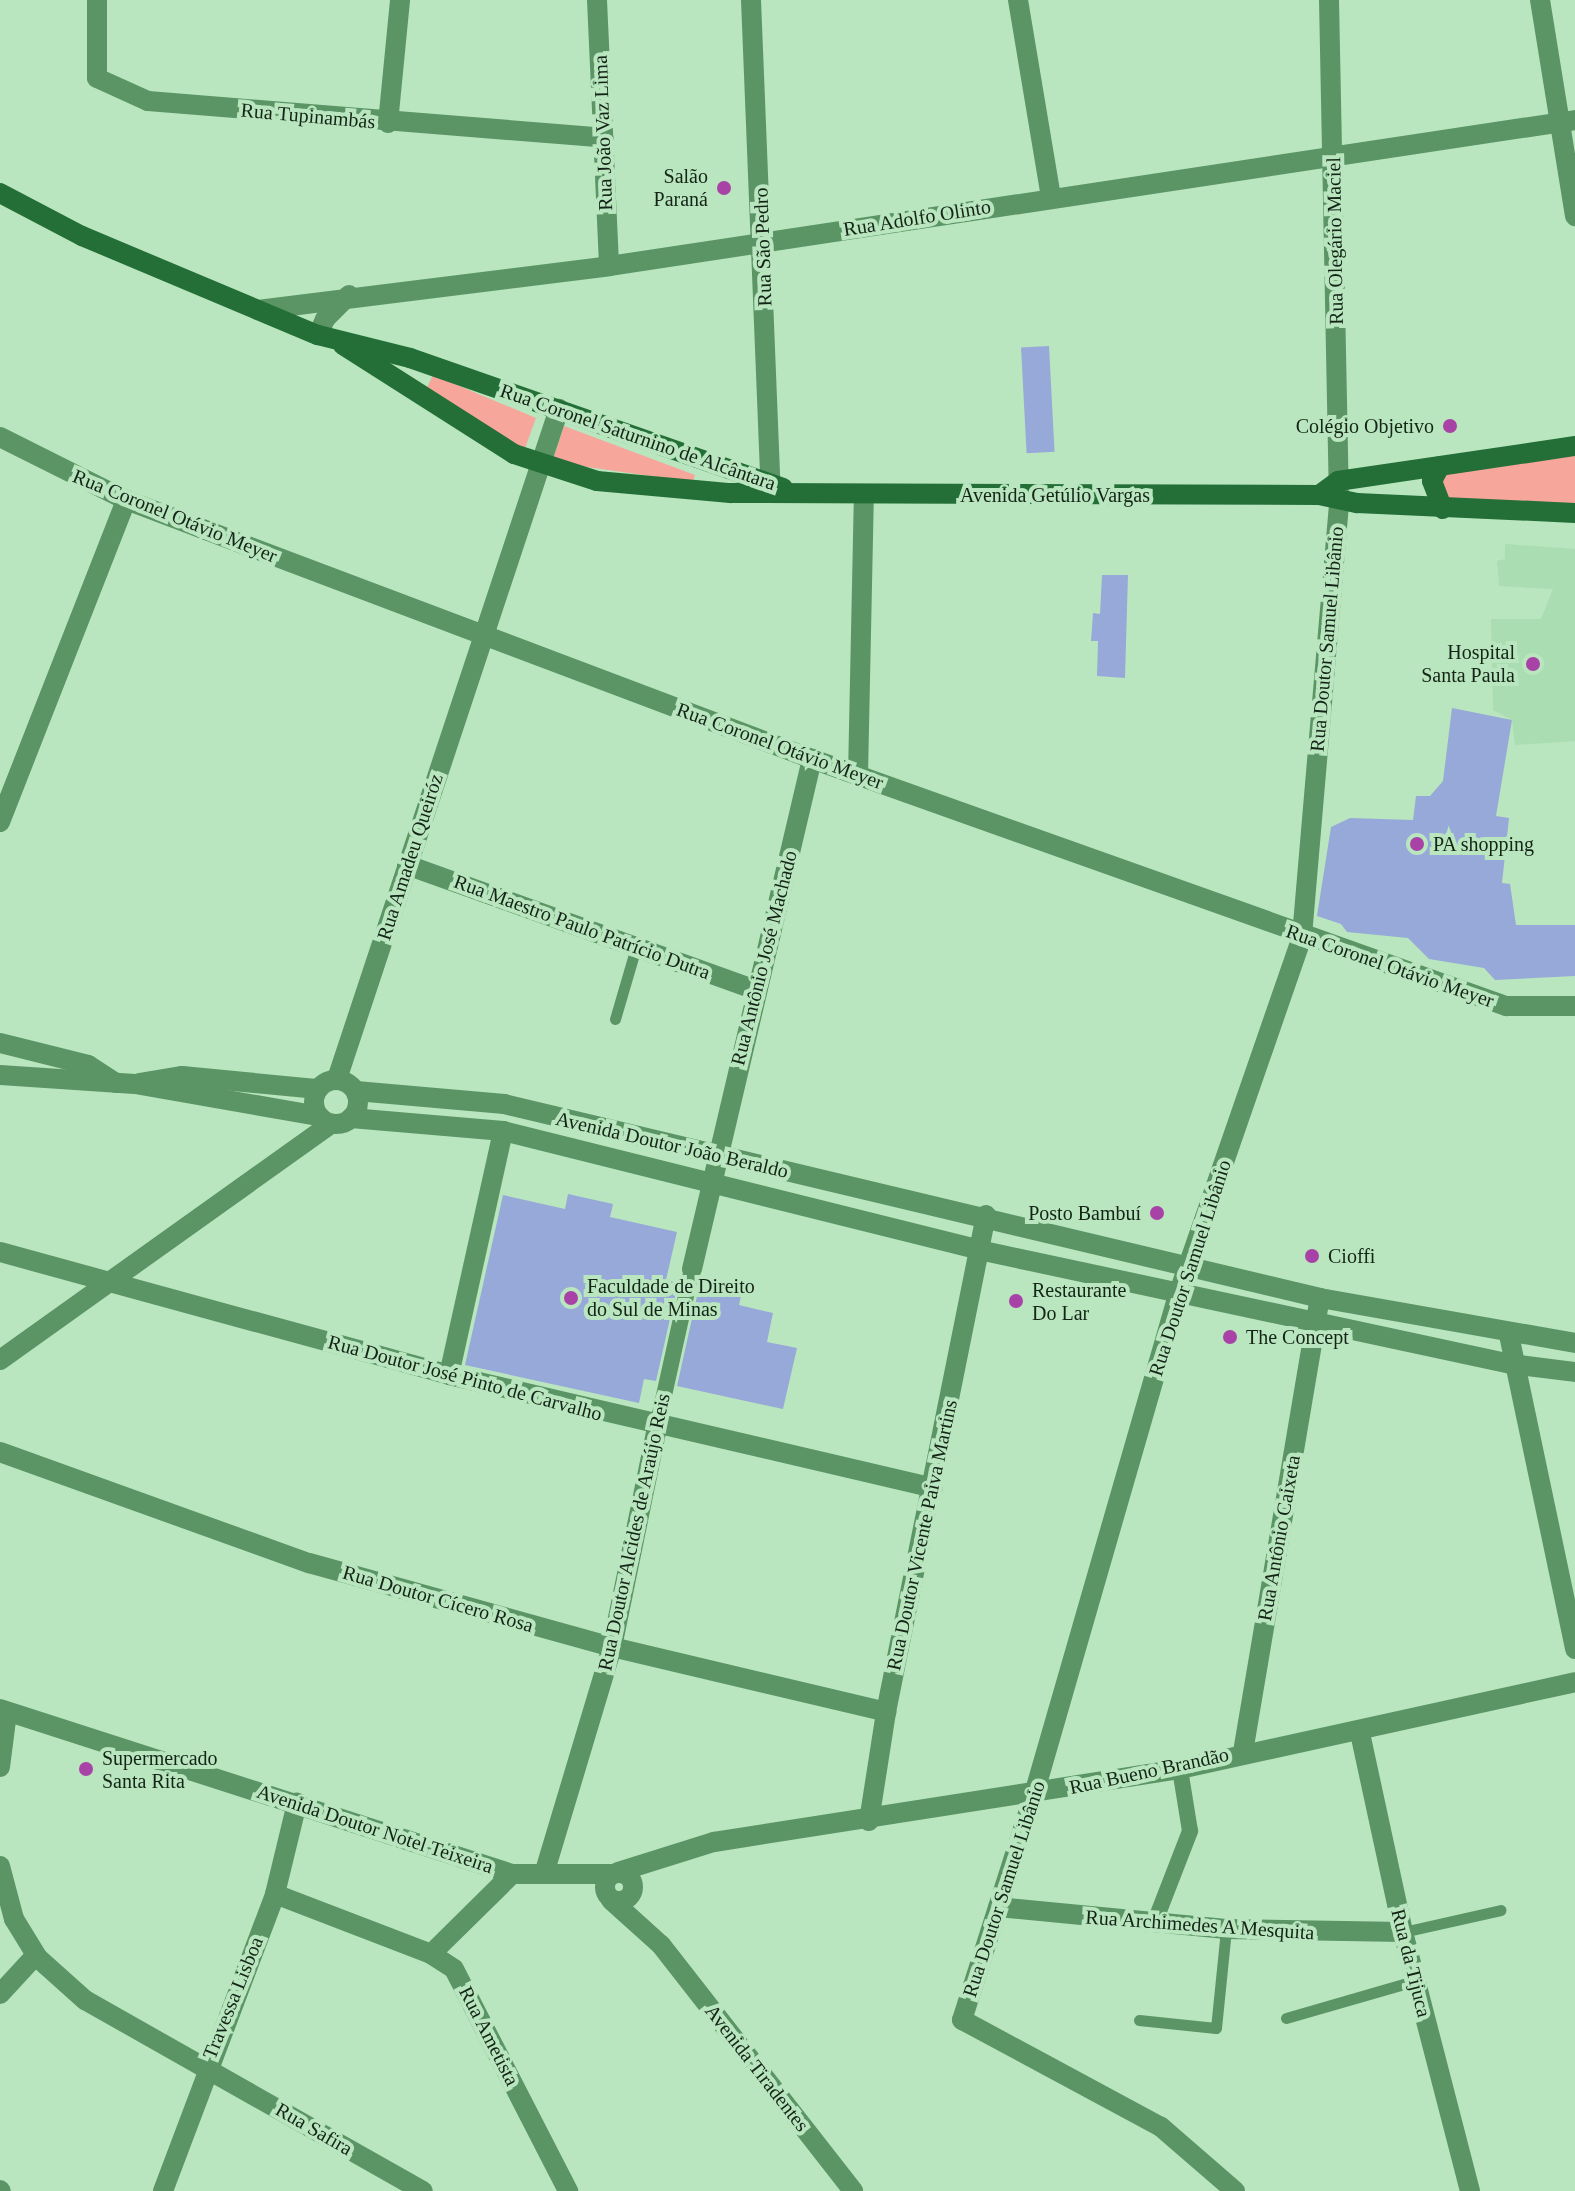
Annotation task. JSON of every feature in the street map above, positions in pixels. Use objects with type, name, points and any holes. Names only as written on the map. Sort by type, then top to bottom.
[{"type":"main road","name":"Rua Coronel Saturnino de Alcântara","points":[[0,193],[82,236],[343,345],[410,358],[778,489]]},
{"type":"main road","name":"Rua Coronel Saturnino de Alcântara","points":[[343,345],[432,405],[539,464],[597,481],[778,489]]},
{"type":"main road","name":"Avenida Getúlio Vargas","points":[[778,489],[864,495],[1319,495],[1440,466],[1575,446]]},
{"type":"main road","points":[[1440,466],[1433,491],[1443,509]]},
{"type":"main road","name":"Avenida Getúlio Vargas","points":[[1338,492],[1443,509],[1575,513]]},
{"type":"street","name":"Rua Tupinambás","points":[[97,0],[93,66],[97,78],[119,92],[174,106],[603,138]]},
{"type":"street","points":[[388,123],[400,0]]},
{"type":"street","name":"Rua João Vaz Lima","points":[[597,0],[609,266]]},
{"type":"street","name":"Rua São Pedro","points":[[751,0],[778,489]]},
{"type":"street","points":[[1018,0],[1051,197]]},
{"type":"street","name":"Rua Olegário Maciel","points":[[1329,0],[1338,492]]},
{"type":"street","points":[[1540,0],[1568,122],[1575,216]]},
{"type":"street","name":"Rua Adolfo Olinto","points":[[258,310],[349,295],[609,266],[1051,197],[1334,160],[1568,122]]},
{"type":"street","points":[[318,335],[325,319],[349,295]]},
{"type":"street","name":"Rua Amadeu Queiróz","points":[[337,1079],[559,409]]},
{"type":"street","name":"Rua Coronel Otávio Meyer","points":[[0,437],[126,500],[858,776],[1506,1006],[1575,1006]]},
{"type":"street","name":"Rua Doutor Samuel Libânio","points":[[1235,2191],[1161,2127],[962,2020],[1034,1794],[1178,1295],[1302,936],[1338,492]]},
{"type":"street","points":[[858,776],[864,495]]},
{"type":"street","points":[[0,822],[126,500]]},
{"type":"street","name":"Rua Antônio José Machado","points":[[708,1186],[812,759]]},
{"type":"street","name":"Rua Maestro Paulo Patrício Dutra","points":[[407,865],[756,990]]},
{"type":"street","points":[[0,1043],[88,1065],[126,1084],[182,1076],[318,1089],[337,1079],[356,1091],[359,1106],[351,1118],[325,1120],[126,1084],[0,1075]]},
{"type":"street","points":[[318,1089],[314,1102],[325,1120]]},
{"type":"street","name":"Avenida Doutor João Beraldo","points":[[356,1091],[504,1104],[715,1157],[986,1215],[1320,1298],[1509,1335],[1575,1343]]},
{"type":"street","name":"Avenida Doutor João Beraldo","points":[[351,1118],[503,1131],[708,1186],[1178,1295],[1511,1364],[1575,1372]]},
{"type":"street","points":[[0,1360],[325,1120]]},
{"type":"street","points":[[449,1375],[503,1131]]},
{"type":"street","name":"Rua Doutor Alcides de Araújo Reis","points":[[544,1874],[612,1647],[708,1186]]},
{"type":"street","points":[[979,1250],[986,1215]]},
{"type":"street","name":"Rua Doutor Vicente Paiva Martins","points":[[869,1821],[886,1712],[979,1250]]},
{"type":"street","name":"Rua Doutor José Pinto de Carvalho","points":[[0,1252],[449,1375],[657,1427],[933,1488]]},
{"type":"street","points":[[1316,1324],[1320,1298]]},
{"type":"street","name":"Rua Antônio Caixeta","points":[[1243,1752],[1316,1324]]},
{"type":"street","points":[[1509,1335],[1511,1364],[1575,1649]]},
{"type":"street","name":"Rua Doutor Cícero Rosa","points":[[0,1452],[309,1563],[612,1647],[886,1712]]},
{"type":"street","name":"Rua Bueno Brandão","points":[[624,1879],[674,1853],[714,1842],[869,1821],[1180,1769],[1243,1752],[1360,1733],[1575,1682]]},
{"type":"street","points":[[0,1767],[4,1710]]},
{"type":"street","name":"Avenida Doutor Notel Teixeira","points":[[4,1710],[512,1874],[624,1879]]},
{"type":"street","name":"Rua da Tijuca","points":[[1360,1733],[1414,1981],[1470,2191]]},
{"type":"street","points":[[1154,1924],[1190,1831],[1180,1769]]},
{"type":"street","name":"Travessa Lisboa","points":[[163,2191],[206,2068],[275,1894],[297,1803]]},
{"type":"street","name":"Rua Safira","points":[[0,1866],[14,1919],[36,1955],[85,2000],[423,2191]]},
{"type":"street","points":[[431,1954],[512,1874]]},
{"type":"street","name":"Avenida Doutor Notel Teixeira","points":[[569,1877],[608,1897]]},
{"type":"street","points":[[608,1897],[624,1879]]},
{"type":"street","name":"Avenida Tiradentes","points":[[624,1879],[661,1945],[853,2191]]},
{"type":"street","name":"Rua Ametista","points":[[275,1894],[431,1954],[454,1969],[568,2191]]},
{"type":"street","name":"Avenida Tiradentes","points":[[608,1897],[661,1945]]},
{"type":"street","name":"Rua Archimedes A Mesquita","points":[[998,1907],[1226,1929],[1403,1932]]},
{"type":"street","points":[[0,1994],[36,1955]]},
{"type":"lane","points":[[615,1019],[636,947]]},
{"type":"lane","points":[[1403,1932],[1501,1910]]},
{"type":"lane","points":[[1139,2020],[1216,2028],[1226,1929]]},
{"type":"lane","points":[[1286,2018],[1414,1981]]},
{"type":"shaded area","points":[[433,375],[536,418],[524,451],[426,390]]},
{"type":"shaded area","points":[[564,426],[695,475],[693,482],[552,462]]},
{"type":"shaded area","points":[[1575,454],[1575,505],[1447,502],[1440,489],[1445,473]]},
{"type":"shaded area","name":"Hospital Santa Paula","points":[[1505,544],[1575,549],[1575,741],[1515,745],[1512,720],[1493,710],[1491,619],[1541,619],[1553,589],[1499,586],[1497,561],[1505,559]]},
{"type":"building","points":[[1049,346],[1055,452],[1027,453],[1021,347]]},
{"type":"building","points":[[1102,575],[1128,575],[1125,678],[1097,676],[1098,641],[1091,641],[1093,613],[1100,614]]},
{"type":"building","name":"PA shopping","points":[[1452,708],[1512,720],[1496,816],[1509,818],[1502,883],[1510,884],[1516,925],[1575,925],[1575,976],[1495,980],[1484,968],[1429,959],[1408,938],[1347,932],[1341,924],[1317,916],[1331,827],[1350,818],[1413,820],[1416,796],[1430,796],[1443,781]]},
{"type":"building","name":"Faculdade de Direito do Sul de Minas","points":[[568,1194],[613,1204],[610,1217],[677,1232],[666,1280],[678,1283],[656,1381],[644,1379],[639,1403],[465,1365],[503,1195],[565,1209]]},
{"type":"building","points":[[699,1287],[741,1296],[739,1305],[773,1313],[767,1342],[797,1348],[783,1409],[677,1386]]},
{"type":"place","name":"Salão Paraná","points":[[724,188]]},
{"type":"place","name":"Colégio Objetivo","points":[[1450,426]]},
{"type":"place","name":"Hospital Santa Paula","points":[[1533,664]]},
{"type":"place","name":"PA shopping","points":[[1417,844]]},
{"type":"place","name":"Posto Bambuí","points":[[1157,1213]]},
{"type":"place","name":"Cioffi","points":[[1312,1256]]},
{"type":"place","name":"Faculdade de Direito do Sul de Minas","points":[[571,1298]]},
{"type":"place","name":"Restaurante Do Lar","points":[[1016,1301]]},
{"type":"place","name":"The Concept","points":[[1230,1337]]},
{"type":"place","name":"Supermercado Santa Rita","points":[[86,1769]]}]
